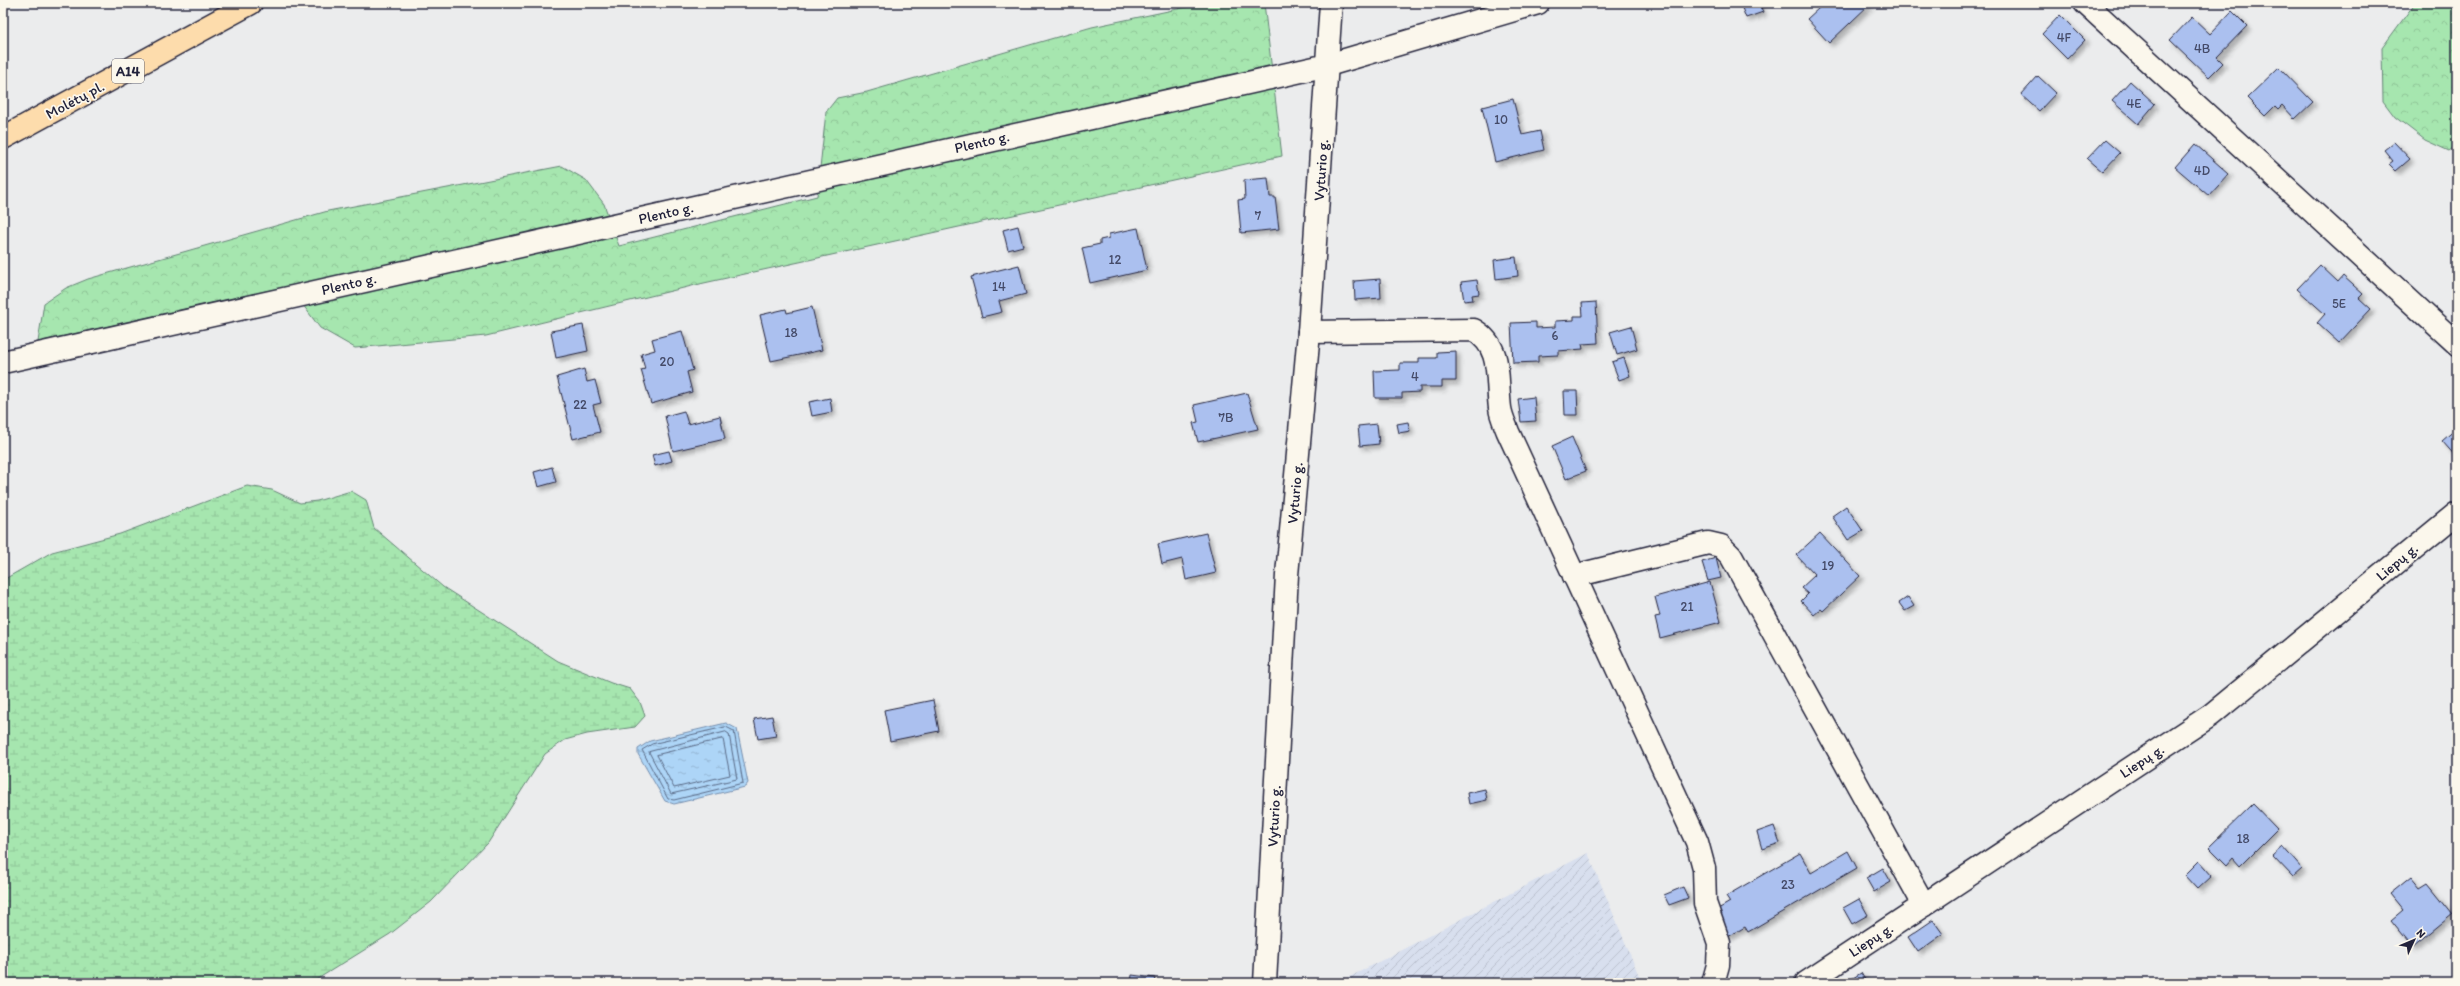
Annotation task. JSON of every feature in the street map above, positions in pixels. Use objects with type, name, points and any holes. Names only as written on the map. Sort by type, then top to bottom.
[{"type":"highway","name":"Molėtų pl.","points":[[3,138],[251,3]]},
{"type":"street","name":"Vyturio g.","points":[[1264,983],[1288,575],[1309,332],[1331,3]]},
{"type":"street","name":"Plento g.","points":[[3,362],[1328,65],[1538,3]]},
{"type":"street","points":[[2085,3],[2457,344]]},
{"type":"street","points":[[1309,332],[1474,330],[1486,337],[1494,351],[1500,410],[1574,576],[1697,842],[1704,868],[1705,903],[1719,943],[1714,983]]},
{"type":"street","name":"Liepų g.","points":[[1806,983],[2211,715],[2457,513]]},
{"type":"street","points":[[1574,576],[1708,544],[1721,546],[1731,556],[1924,905]]},
{"type":"shaded area","points":[[1588,853],[1642,983],[1338,983]]},
{"type":"green space","points":[[1206,3],[1264,3],[1282,156],[704,283],[486,336],[355,348],[320,328],[289,286],[38,342],[44,303],[66,288],[88,279],[328,211],[562,166],[586,180],[604,204],[619,246],[817,196],[826,112],[837,98],[867,92],[1092,27]]},
{"type":"green space","points":[[2415,3],[2457,3],[2457,145],[2449,151],[2425,140],[2395,117],[2383,101],[2382,48]]},
{"type":"green space","points":[[247,486],[272,490],[300,503],[317,501],[351,491],[366,500],[374,528],[443,587],[558,661],[611,683],[630,689],[640,702],[645,716],[635,727],[587,734],[565,740],[545,754],[488,843],[431,902],[390,934],[311,983],[3,983],[3,580],[52,552],[120,534]]},
{"type":"water","points":[[726,723],[737,729],[748,783],[745,787],[674,804],[665,801],[638,754],[638,749],[650,741]]},
{"type":"building","points":[[1759,3],[1763,12],[1746,18],[1742,8]]},
{"type":"building","points":[[1814,3],[1871,3],[1829,43],[1807,19],[1819,8]]},
{"type":"building","points":[[2232,11],[2247,26],[2217,57],[2223,63],[2209,77],[2170,40],[2192,17],[2210,34]]},
{"type":"building","points":[[2060,15],[2085,40],[2067,59],[2042,34]]},
{"type":"building","points":[[2279,67],[2313,102],[2295,119],[2282,105],[2278,109],[2275,106],[2265,116],[2247,98]]},
{"type":"building","points":[[2038,76],[2056,93],[2039,111],[2021,95]]},
{"type":"building","points":[[2130,81],[2155,104],[2138,124],[2112,101]]},
{"type":"building","points":[[1513,99],[1522,135],[1540,131],[1544,150],[1495,162],[1482,107]]},
{"type":"building","points":[[2105,140],[2120,153],[2102,172],[2087,159]]},
{"type":"building","points":[[2394,142],[2410,159],[2396,171],[2389,164],[2393,161],[2384,150]]},
{"type":"building","points":[[2195,144],[2229,174],[2209,196],[2175,167]]},
{"type":"building","points":[[1268,178],[1270,197],[1275,197],[1279,229],[1241,233],[1238,200],[1245,199],[1244,180]]},
{"type":"building","points":[[1018,226],[1023,246],[1008,250],[1003,230]]},
{"type":"building","points":[[1138,228],[1147,270],[1090,283],[1082,248],[1100,244],[1100,240],[1109,238],[1109,234]]},
{"type":"building","points":[[1516,257],[1518,276],[1496,279],[1494,260]]},
{"type":"building","points":[[1019,265],[1026,294],[999,301],[1002,312],[982,317],[971,277]]},
{"type":"building","points":[[2320,265],[2338,282],[2343,276],[2363,294],[2359,298],[2371,309],[2339,343],[2317,323],[2325,314],[2297,289]]},
{"type":"building","points":[[1380,279],[1381,298],[1355,300],[1354,281]]},
{"type":"building","points":[[1477,280],[1479,294],[1472,295],[1473,300],[1464,301],[1461,282]]},
{"type":"building","points":[[1596,302],[1598,343],[1582,344],[1583,349],[1558,351],[1558,355],[1538,356],[1538,362],[1513,363],[1511,323],[1536,322],[1536,328],[1555,327],[1555,321],[1574,320],[1574,316],[1583,316],[1582,303]]},
{"type":"building","points":[[812,307],[822,350],[771,361],[760,315],[786,309],[787,313]]},
{"type":"building","points":[[583,325],[588,351],[556,358],[551,331]]},
{"type":"building","points":[[1631,326],[1637,349],[1617,355],[1610,332]]},
{"type":"building","points":[[682,331],[693,370],[687,372],[692,392],[651,404],[641,370],[645,369],[641,354],[655,350],[652,339]]},
{"type":"building","points":[[1456,351],[1456,381],[1442,381],[1442,387],[1420,387],[1420,392],[1402,393],[1402,398],[1375,398],[1374,371],[1400,370],[1400,363],[1419,363],[1419,358],[1437,358],[1437,352]]},
{"type":"building","points":[[1624,358],[1630,376],[1619,380],[1612,362]]},
{"type":"building","points":[[584,369],[587,382],[595,380],[601,403],[593,405],[600,432],[573,439],[557,377]]},
{"type":"building","points":[[1564,391],[1577,391],[1578,415],[1565,415]]},
{"type":"building","points":[[1247,393],[1258,429],[1198,442],[1193,423],[1198,422],[1194,405]]},
{"type":"building","points":[[1534,397],[1536,421],[1521,422],[1518,399]]},
{"type":"building","points":[[830,398],[832,412],[812,416],[809,402]]},
{"type":"building","points":[[684,411],[688,424],[720,416],[725,439],[673,451],[665,416]]},
{"type":"building","points":[[1408,422],[1410,431],[1399,433],[1397,424]]},
{"type":"building","points":[[1377,424],[1379,444],[1360,446],[1358,426]]},
{"type":"building","points":[[2457,428],[2457,458],[2442,441]]},
{"type":"building","points":[[1572,437],[1586,471],[1566,479],[1552,446]]},
{"type":"building","points":[[669,451],[672,461],[655,466],[652,455]]},
{"type":"building","points":[[552,467],[556,482],[538,487],[534,472]]},
{"type":"building","points":[[1846,506],[1863,531],[1848,540],[1832,516]]},
{"type":"building","points":[[1206,533],[1216,573],[1186,580],[1182,559],[1162,564],[1158,544]]},
{"type":"building","points":[[1820,533],[1860,576],[1823,611],[1821,609],[1814,615],[1801,601],[1808,594],[1801,588],[1815,575],[1796,555]]},
{"type":"building","points":[[1716,558],[1721,578],[1708,581],[1702,562]]},
{"type":"building","points":[[1710,582],[1721,622],[1660,638],[1655,617],[1660,616],[1655,597]]},
{"type":"building","points":[[1908,597],[1914,606],[1905,611],[1899,603]]},
{"type":"building","points":[[933,700],[939,731],[890,741],[884,710]]},
{"type":"building","points":[[772,716],[776,736],[758,739],[754,719]]},
{"type":"building","points":[[1485,789],[1487,800],[1469,804],[1467,793]]},
{"type":"building","points":[[2253,804],[2277,829],[2240,866],[2233,858],[2227,865],[2209,847]]},
{"type":"building","points":[[1774,826],[1780,843],[1762,849],[1757,832]]},
{"type":"building","points":[[2282,846],[2302,869],[2293,877],[2272,855]]},
{"type":"building","points":[[1848,851],[1857,868],[1748,932],[1745,927],[1728,937],[1713,912],[1730,902],[1726,896],[1800,853],[1811,873]]},
{"type":"building","points":[[2199,861],[2212,876],[2198,889],[2185,875]]},
{"type":"building","points":[[1883,868],[1891,882],[1874,892],[1866,878]]},
{"type":"building","points":[[2411,877],[2420,888],[2428,883],[2453,914],[2413,947],[2391,920],[2403,910],[2390,894]]},
{"type":"building","points":[[1683,887],[1688,898],[1669,905],[1664,895]]},
{"type":"building","points":[[1859,899],[1868,915],[1852,924],[1843,908]]},
{"type":"building","points":[[1933,920],[1943,934],[1918,952],[1908,937]]},
{"type":"building","points":[[1861,973],[1867,983],[1845,983]]},
{"type":"building","points":[[1132,975],[1155,978],[1154,983],[1131,983]]}]
